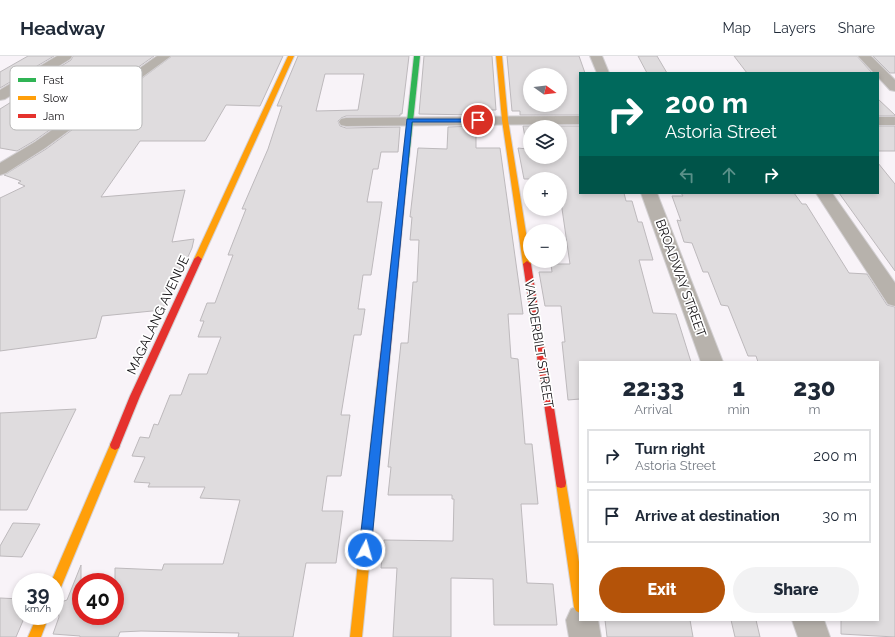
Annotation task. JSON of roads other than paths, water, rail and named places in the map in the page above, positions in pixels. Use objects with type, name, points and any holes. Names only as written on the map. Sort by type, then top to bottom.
[{"type":"street","points":[[50,66],[66,56]]},
{"type":"street","points":[[142,72],[165,56]]},
{"type":"street","name":"MAGALANG AVENUE","points":[[61,573],[135,396],[291,56]]},
{"type":"street","points":[[356,637],[417,56]]},
{"type":"street","name":"VANDERBILT STREET","points":[[499,56],[505,120],[579,601]]},
{"type":"street","points":[[596,56],[603,72]]},
{"type":"street","points":[[864,56],[895,87]]},
{"type":"street","points":[[0,96],[10,90]]},
{"type":"street","points":[[346,122],[579,120]]},
{"type":"street","points":[[879,121],[895,121]]},
{"type":"street","points":[[0,170],[61,130]]},
{"type":"street","name":"BROADWAY STREET","points":[[649,194],[712,361]]},
{"type":"street","points":[[825,194],[895,299]]},
{"type":"street","points":[[582,621],[585,637]]},
{"type":"street","points":[[808,621],[814,637]]},
{"type":"street","points":[[34,637],[39,625]]}]
